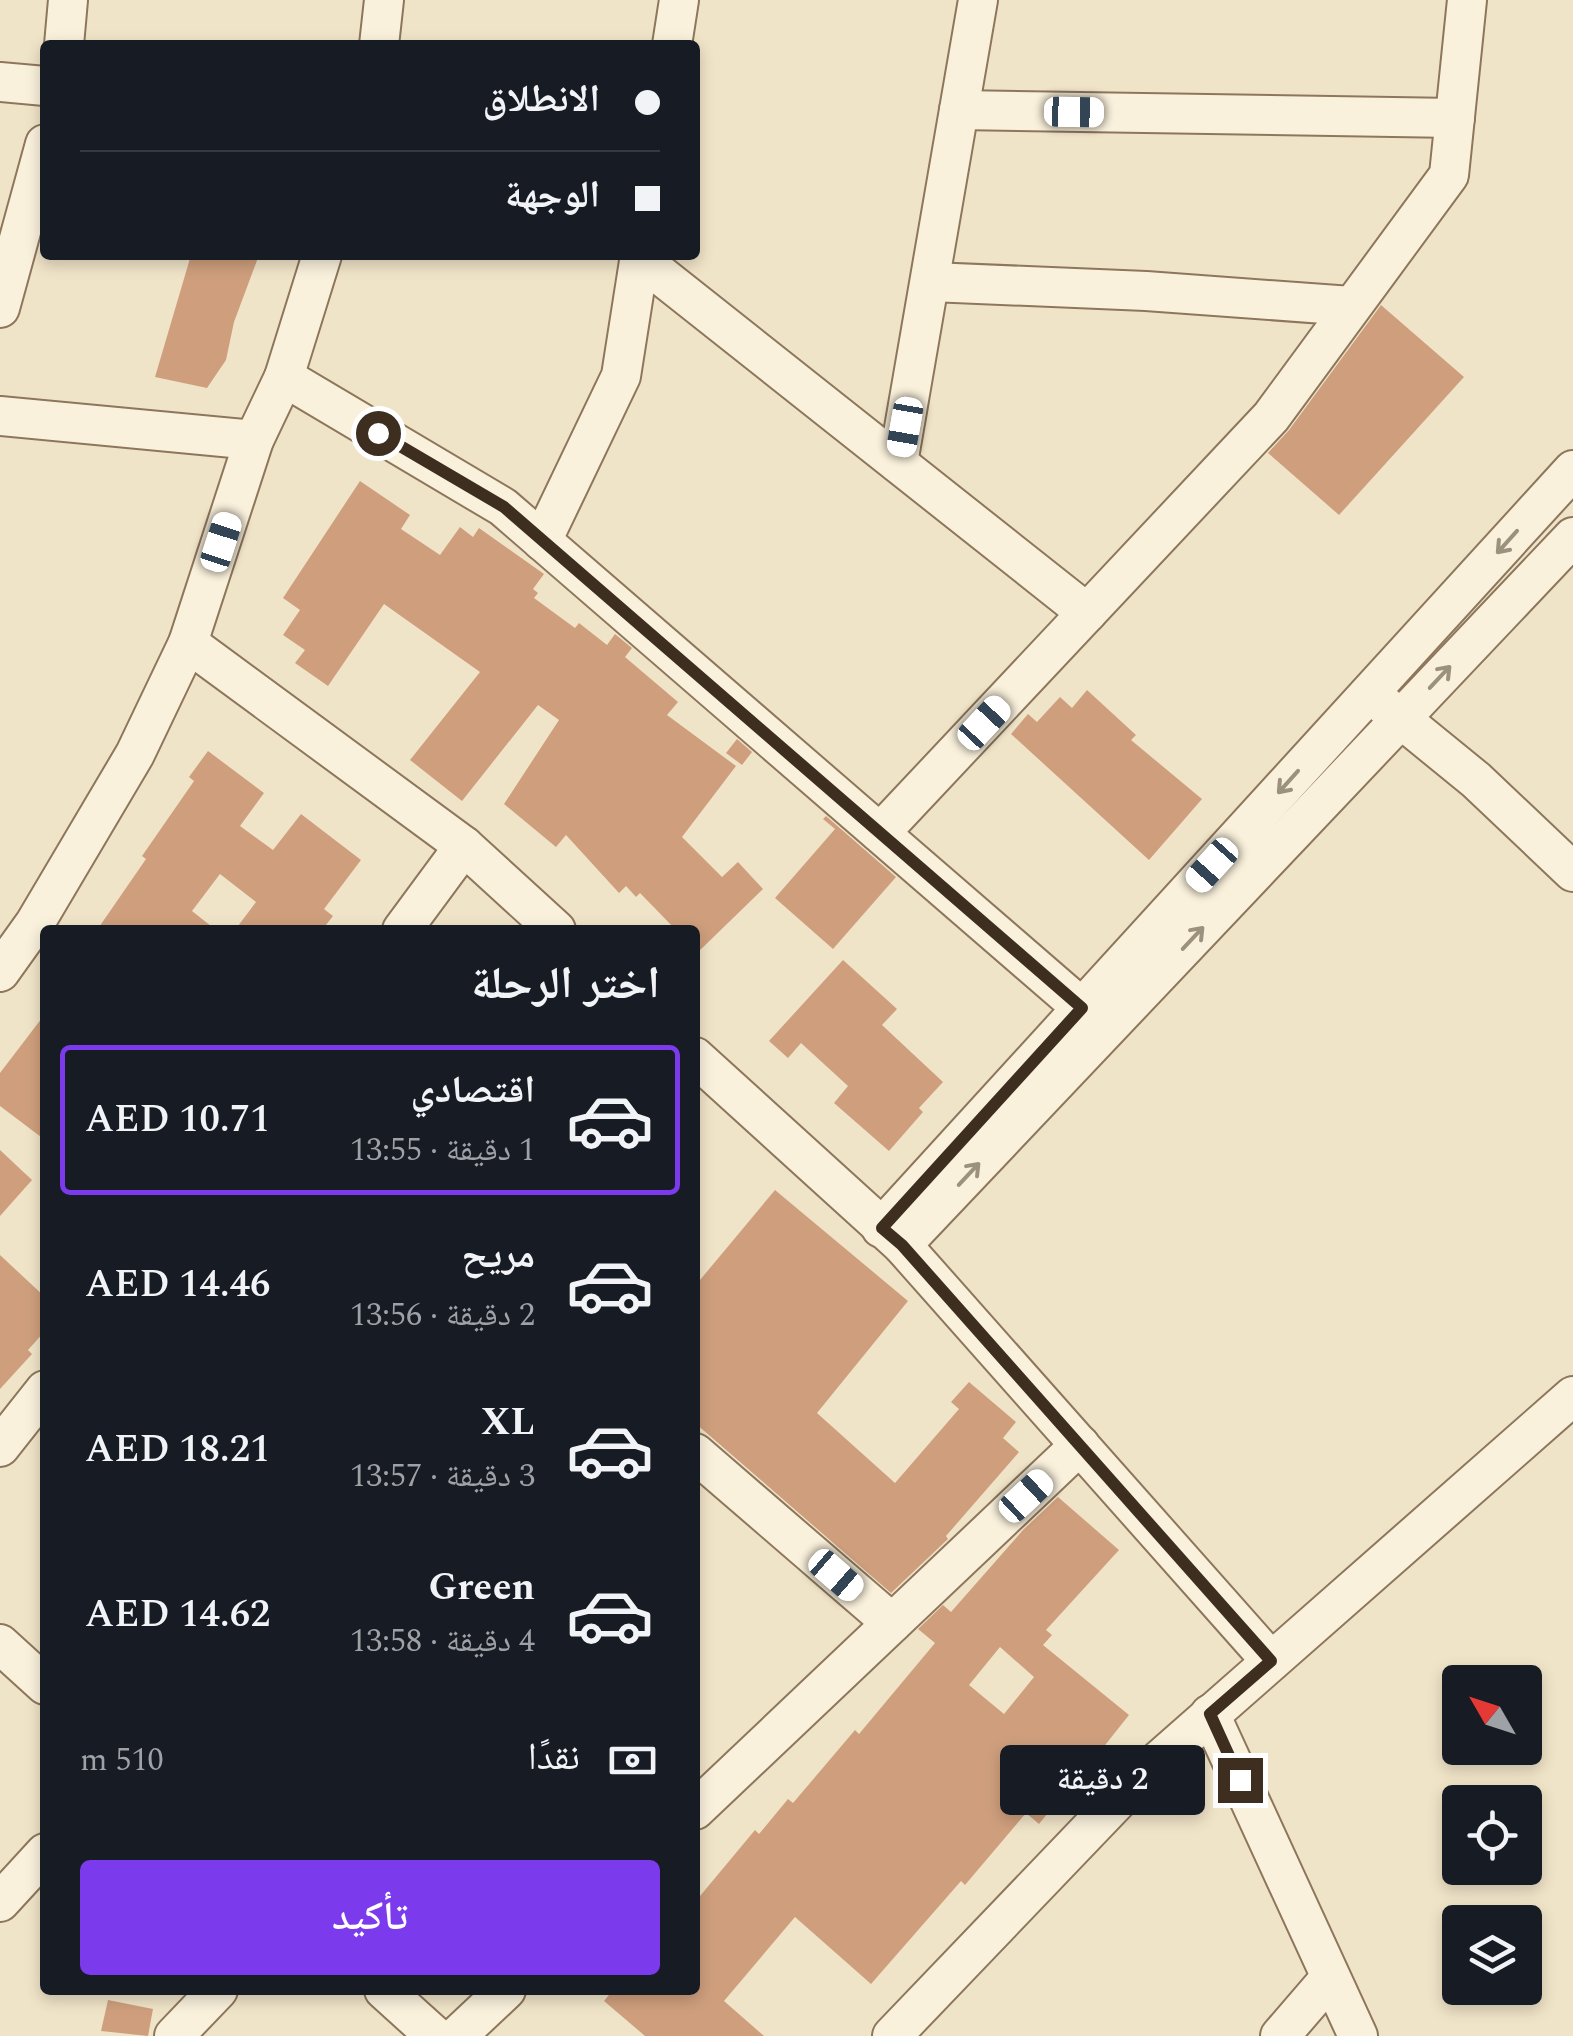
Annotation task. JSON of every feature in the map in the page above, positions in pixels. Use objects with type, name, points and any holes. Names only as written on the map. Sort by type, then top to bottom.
[{"type":"street","points":[[64,40],[68,0]]},
{"type":"street","points":[[380,40],[384,0]]},
{"type":"street","points":[[673,40],[679,0]]},
{"type":"street","points":[[898,463],[978,0]]},
{"type":"street","points":[[880,833],[1271,417],[1449,175],[1468,0]]},
{"type":"street","points":[[0,82],[40,86]]},
{"type":"street","points":[[959,110],[1455,118]]},
{"type":"street","points":[[0,308],[40,162]]},
{"type":"street","points":[[0,972],[17,919],[136,754],[188,642],[254,440],[284,377],[320,260]]},
{"type":"street","points":[[542,541],[622,376],[640,260]]},
{"type":"street","points":[[644,260],[1088,613]]},
{"type":"street","points":[[931,282],[1146,291],[1352,306]]},
{"type":"street","points":[[284,377],[504,507],[1082,1008]]},
{"type":"street","points":[[0,416],[254,440]]},
{"type":"street","points":[[892,1237],[1082,1008],[1573,470]]},
{"type":"street","points":[[892,1237],[1401,719],[1573,537]]},
{"type":"street","points":[[188,642],[464,846],[551,925]]},
{"type":"street","points":[[1369,694],[1476,780],[1573,872]]},
{"type":"street","points":[[406,925],[464,846]]},
{"type":"street","points":[[700,1062],[892,1237],[1271,1661]]},
{"type":"street","points":[[0,1447],[40,1396]]},
{"type":"street","points":[[892,2036],[1140,1777],[1271,1661],[1569,1411]]},
{"type":"street","points":[[700,1805],[1080,1445]]},
{"type":"street","points":[[700,1457],[892,1624]]},
{"type":"street","points":[[0,1644],[40,1680]]},
{"type":"street","points":[[1210,1714],[1358,2036]]},
{"type":"street","points":[[0,1902],[40,1858]]},
{"type":"street","points":[[1280,2036],[1330,1978]]},
{"type":"street","points":[[174,2036],[213,1995]]},
{"type":"street","points":[[390,1995],[435,2036]]},
{"type":"street","points":[[457,2036],[501,1995]]},
{"type":"building","points":[[190,260],[257,260],[234,322],[226,360],[207,388],[155,377]]},
{"type":"building","points":[[1381,305],[1464,377],[1339,515],[1268,453]]},
{"type":"building","points":[[360,481],[410,515],[401,529],[440,555],[460,527],[473,537],[479,528],[544,574],[533,589],[538,593],[534,598],[575,628],[579,623],[607,645],[615,634],[632,648],[625,657],[678,702],[667,715],[736,766],[682,837],[722,877],[738,862],[763,889],[700,950],[700,925],[671,925],[640,893],[636,897],[626,886],[619,893],[566,835],[556,847],[504,804],[559,720],[538,705],[462,801],[410,760],[480,672],[384,604],[328,686],[295,663],[305,650],[283,635],[300,610],[283,598]]},
{"type":"building","points":[[1087,690],[1136,735],[1131,740],[1202,799],[1149,860],[1011,734],[1028,714],[1037,722],[1060,697],[1072,708]]},
{"type":"building","points":[[737,739],[752,752],[742,765],[726,753]]},
{"type":"building","points":[[208,751],[264,793],[240,826],[273,850],[301,814],[361,860],[324,909],[333,916],[326,925],[239,925],[256,902],[220,874],[192,911],[210,925],[100,925],[194,781],[189,777]]},
{"type":"building","points":[[826,816],[896,877],[833,949],[775,898],[835,829],[823,819]]},
{"type":"building","points":[[843,960],[897,1009],[882,1025],[943,1082],[889,1151],[834,1103],[848,1086],[801,1043],[788,1058],[769,1041]]},
{"type":"building","points":[[40,1021],[40,1136],[0,1106],[0,1073]]},
{"type":"building","points":[[0,1150],[32,1180],[0,1216]]},
{"type":"building","points":[[775,1190],[908,1301],[817,1413],[895,1483],[959,1409],[951,1402],[969,1382],[1016,1422],[1003,1438],[1019,1452],[946,1536],[948,1539],[891,1593],[700,1427],[700,1280]]},
{"type":"building","points":[[0,1255],[40,1292],[40,1337],[28,1350],[32,1354],[0,1389]]},
{"type":"building","points":[[1058,1497],[1119,1550],[1046,1630],[1052,1635],[1043,1645],[1129,1715],[1098,1754],[1094,1750],[1039,1824],[1026,1813],[965,1885],[961,1881],[871,1984],[795,1917],[724,2001],[764,2036],[645,2036],[604,2001],[609,1995],[700,1995],[700,1896],[755,1830],[759,1834],[788,1799],[793,1803],[855,1730],[859,1734],[935,1643],[918,1629],[943,1605],[951,1612],[1023,1530]],"holes":[[[1000,1647],[1034,1677],[1004,1714],[969,1685]]]},
{"type":"building","points":[[108,2000],[153,2009],[148,2036],[101,2031]]},
{"type":"route","points":[[378,433],[504,507],[1082,1008],[882,1228],[902,1245],[1271,1661],[1210,1714],[1240,1780]]}]
